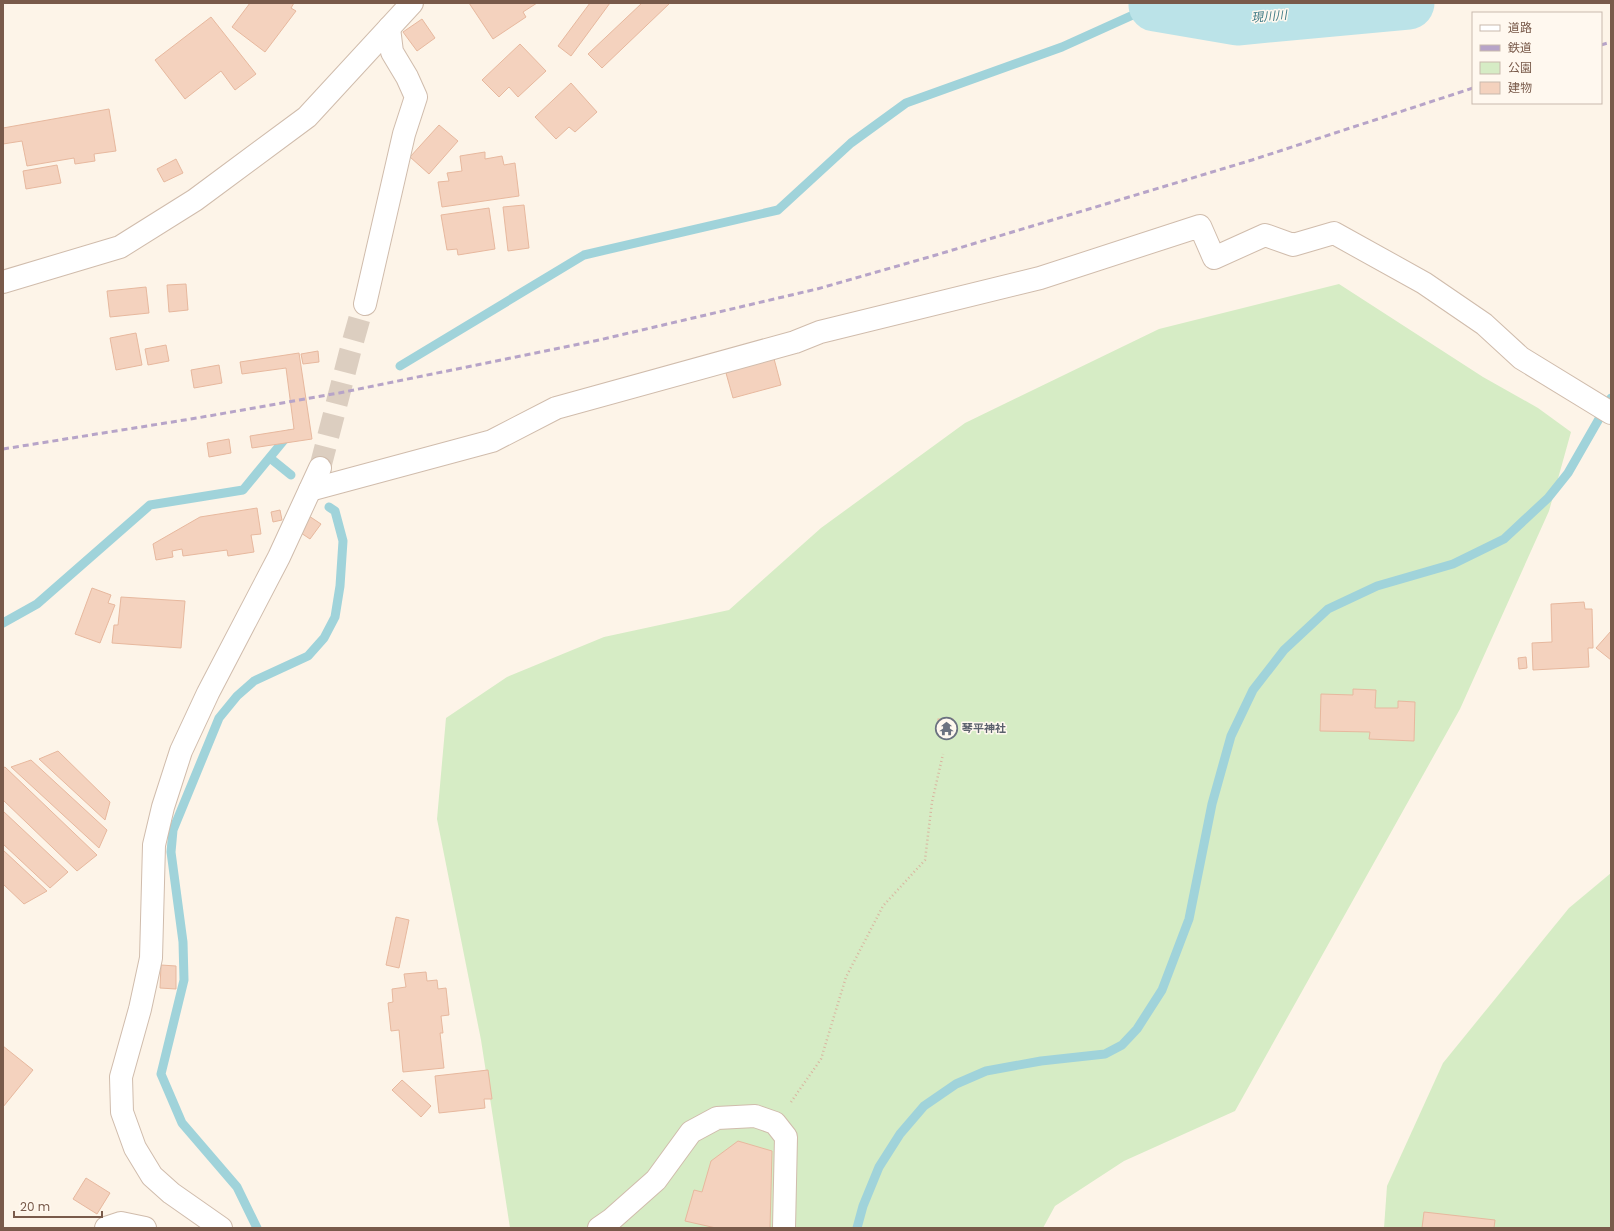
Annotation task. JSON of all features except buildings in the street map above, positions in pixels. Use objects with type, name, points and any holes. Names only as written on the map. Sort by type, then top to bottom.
[{"type":"street","points":[[3,282],[120,247],[195,200],[308,117],[412,3]]},
{"type":"street","points":[[365,304],[404,134],[416,97],[407,77],[392,52],[388,28]]},
{"type":"street","points":[[310,490],[492,441],[556,408],[795,342],[820,332],[1040,278],[1200,226],[1214,258],[1264,235],[1293,244],[1334,233],[1424,283],[1484,324],[1520,358],[1611,413]]},
{"type":"street","points":[[221,1228],[171,1193],[152,1176],[135,1148],[122,1112],[121,1077],[140,1009],[151,958],[154,845],[163,807],[181,751],[205,700],[279,557],[320,468]]},
{"type":"street","points":[[599,1228],[612,1219],[656,1180],[691,1132],[717,1118],[755,1116],[775,1124],[786,1137],[784,1228]]},
{"type":"street","points":[[106,1228],[121,1223],[145,1228]]},
{"type":"path","points":[[775,1124],[821,1059],[846,977],[883,906],[925,860],[932,802],[943,754]]},
{"type":"green space","points":[[1339,284],[1483,377],[1538,408],[1571,432],[1549,511],[1460,709],[1235,1111],[1124,1161],[1055,1206],[1043,1228],[510,1228],[481,1040],[437,819],[446,718],[507,677],[604,637],[729,610],[821,528],[965,423],[1159,329]]},
{"type":"green space","points":[[1611,873],[1611,1228],[1384,1228],[1387,1186],[1443,1063],[1569,908]]},
{"type":"waterway","points":[[400,366],[584,255],[778,210],[851,143],[906,103],[1062,47],[1155,5],[1153,3]]},
{"type":"waterway","name":"現川川","points":[[1155,5],[1237,19],[1408,3]]},
{"type":"waterway","points":[[857,1228],[863,1206],[879,1167],[900,1134],[924,1106],[956,1084],[986,1071],[1041,1061],[1105,1054],[1122,1045],[1137,1029],[1162,990],[1189,919],[1212,804],[1231,736],[1253,690],[1284,650],[1328,609],[1377,586],[1453,564],[1504,539],[1548,498],[1568,473],[1611,398]]},
{"type":"waterway","points":[[3,623],[37,604],[150,505],[243,490],[289,434]]},
{"type":"waterway","points":[[270,458],[291,475]]},
{"type":"waterway","points":[[257,1228],[237,1187],[182,1123],[161,1074],[184,980],[183,942],[171,852],[173,830],[219,718],[237,696],[254,681],[308,656],[324,638],[335,617],[340,586],[343,541],[335,511],[329,507]]},
{"type":"tunnel","points":[[320,468],[350,352],[365,304]]},
{"type":"railway","points":[[1602,45],[1611,42]]},
{"type":"railway","points":[[3,449],[197,418],[339,393],[599,340],[817,289],[936,255],[1252,160],[1472,88]]},
{"type":"place","name":"琴平神社","points":[[947,728]]}]
